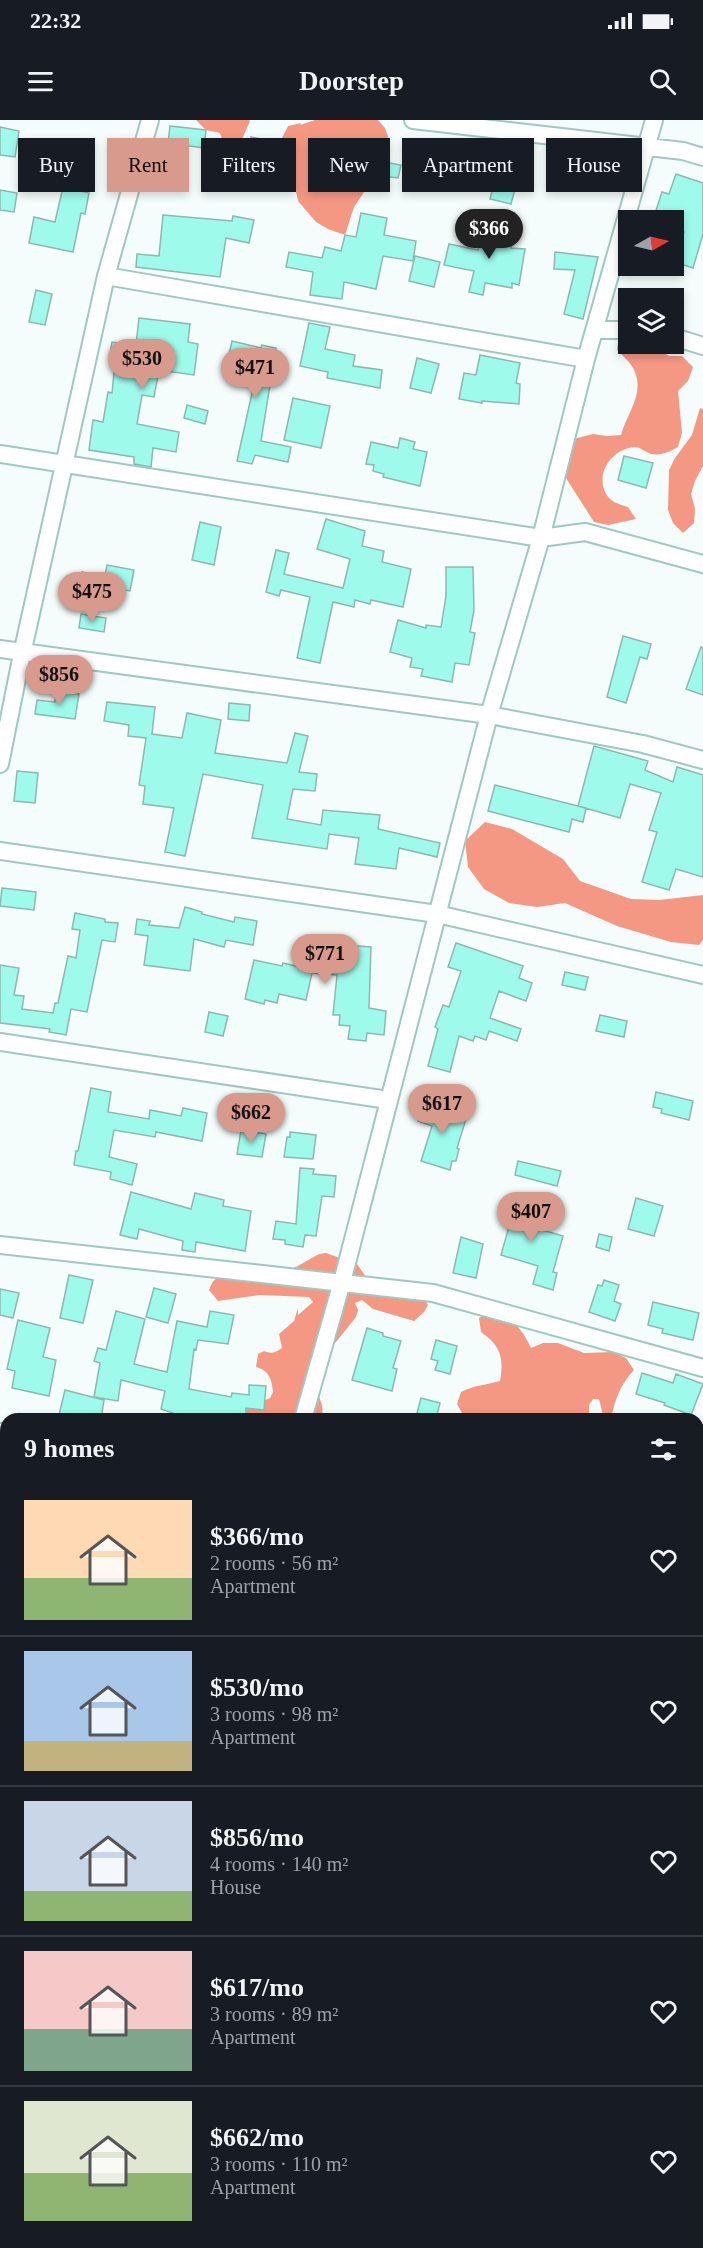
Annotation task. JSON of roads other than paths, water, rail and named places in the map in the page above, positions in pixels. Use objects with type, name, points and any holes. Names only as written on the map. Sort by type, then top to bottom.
[{"type":"street","points":[[0,764],[22,654],[106,276],[150,120]]},
{"type":"street","points":[[413,120],[682,151],[703,157]]},
{"type":"street","points":[[305,1413],[342,1282],[489,715],[541,538],[586,359],[654,120]]},
{"type":"street","points":[[106,276],[586,359]]},
{"type":"street","points":[[594,330],[618,330]]},
{"type":"street","points":[[684,339],[703,346]]},
{"type":"street","points":[[0,454],[541,538],[585,532],[703,564]]},
{"type":"street","points":[[0,649],[22,654],[489,715],[643,744],[703,760]]},
{"type":"street","points":[[0,851],[437,914],[703,975]]},
{"type":"street","points":[[0,1042],[388,1100]]},
{"type":"street","points":[[0,1245],[433,1293],[703,1368]]}]
